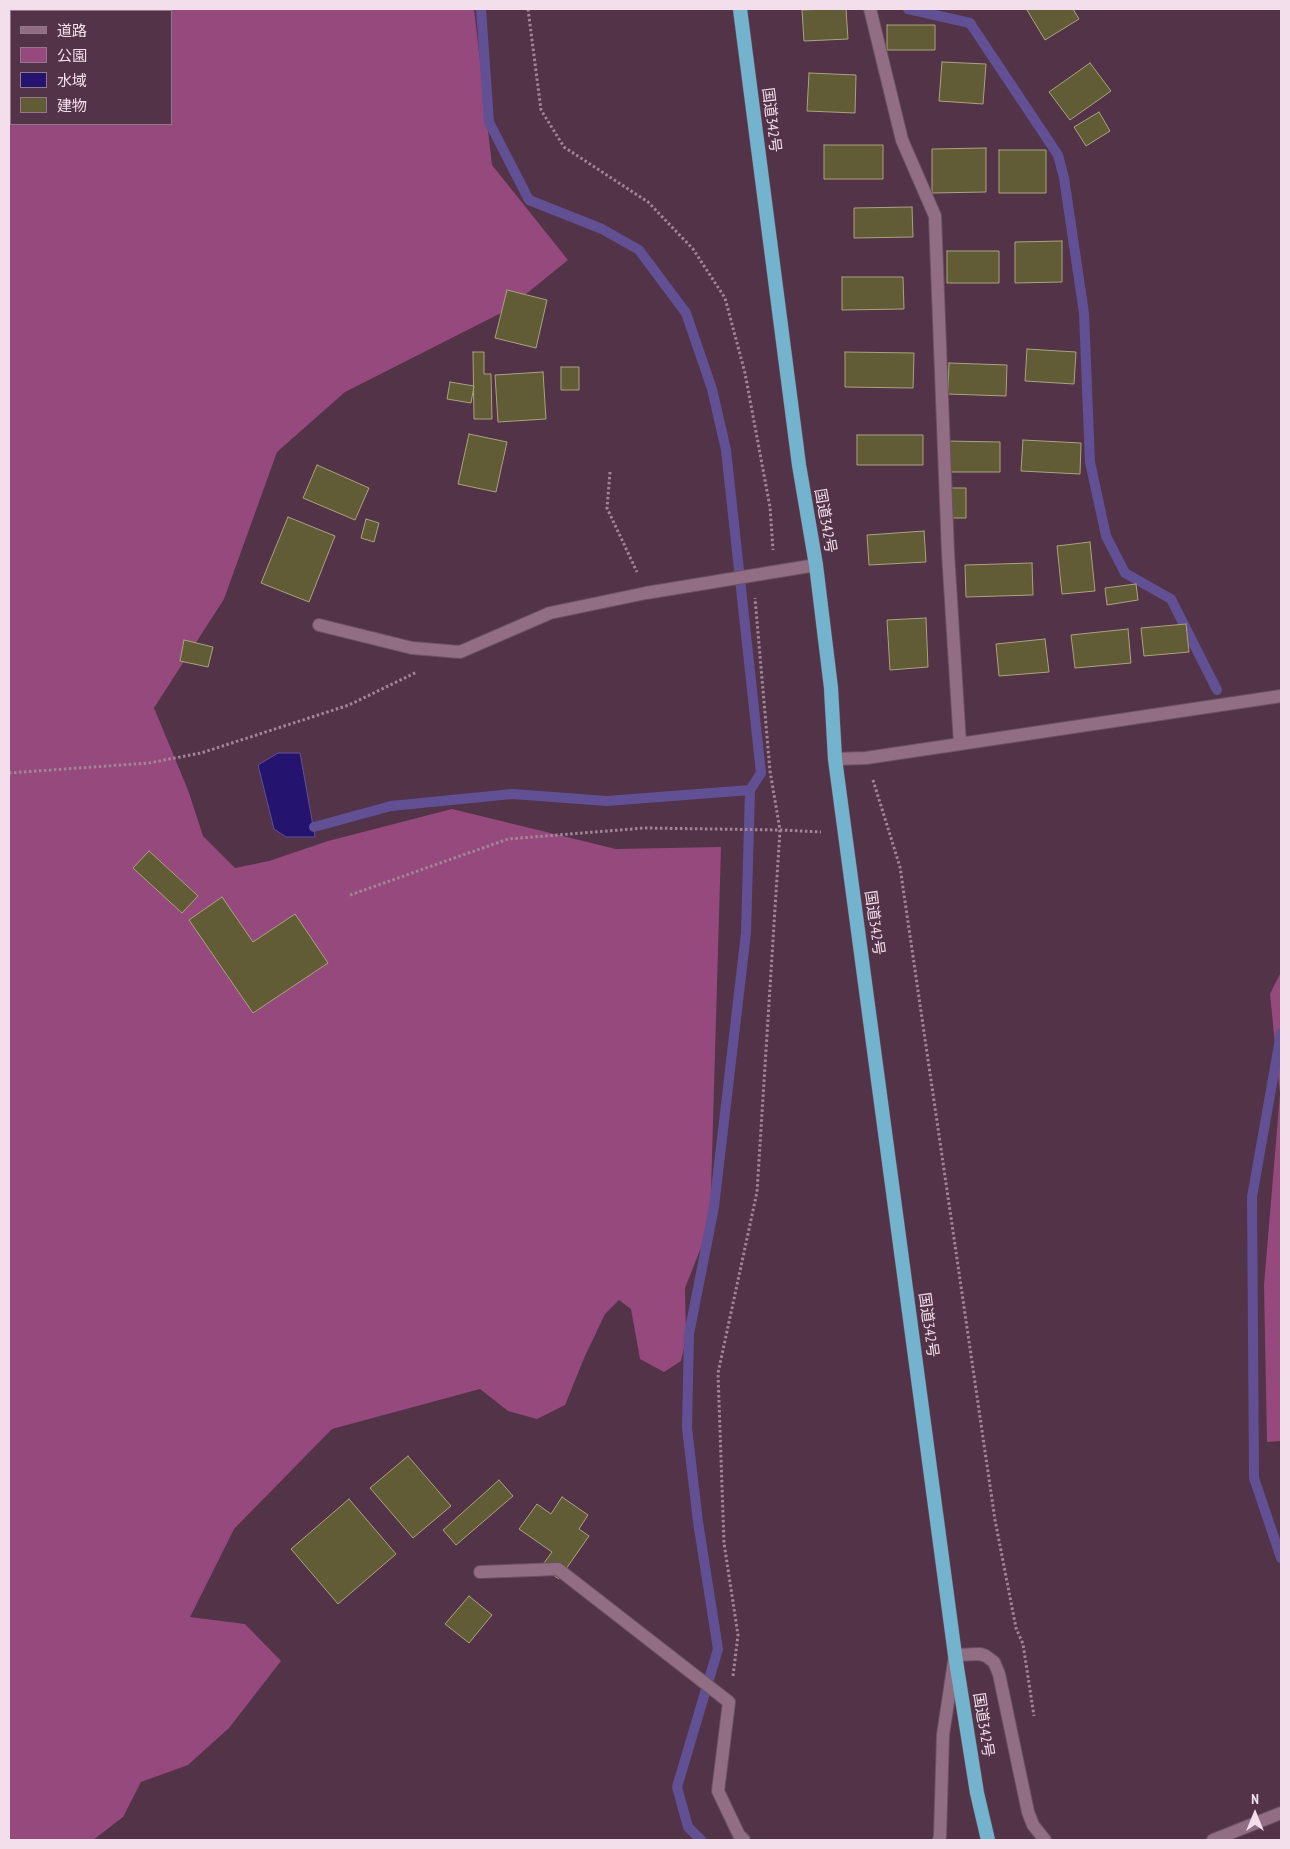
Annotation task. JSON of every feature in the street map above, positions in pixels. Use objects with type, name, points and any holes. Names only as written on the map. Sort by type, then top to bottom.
[{"type":"highway","name":"国道342号","points":[[740,9],[799,466],[816,565],[830,688],[835,759],[955,1655],[977,1793],[988,1840]]},
{"type":"street","points":[[870,9],[902,140],[935,216],[948,553],[960,744]]},
{"type":"street","points":[[319,625],[412,648],[460,652],[550,614],[646,593],[816,565]]},
{"type":"street","points":[[835,759],[866,758],[1281,696]]},
{"type":"street","points":[[480,1572],[558,1569],[729,1702],[718,1791],[739,1835],[744,1840]]},
{"type":"street","points":[[939,1840],[943,1735],[955,1655],[980,1654],[994,1662],[999,1674],[1028,1812],[1033,1825],[1045,1840]]},
{"type":"street","points":[[1213,1840],[1281,1813]]},
{"type":"path","points":[[528,9],[541,110],[564,147],[648,202],[692,249],[725,298],[746,374],[770,507],[774,572]]},
{"type":"path","points":[[610,472],[607,508],[646,593]]},
{"type":"path","points":[[729,1702],[738,1636],[724,1543],[718,1373],[757,1192],[780,830],[770,771],[753,576]]},
{"type":"path","points":[[9,774],[149,763],[201,752],[349,705],[460,652]]},
{"type":"path","points":[[866,758],[900,867],[995,1520],[1016,1628],[1023,1644],[1034,1722]]},
{"type":"path","points":[[350,895],[508,839],[644,828],[780,830],[846,834]]},
{"type":"green space","points":[[9,9],[474,9],[492,165],[568,260],[505,311],[345,392],[277,452],[224,599],[154,708],[188,790],[203,836],[235,868],[269,861],[328,841],[452,809],[616,849],[721,847],[710,1225],[685,1288],[686,1338],[681,1361],[664,1372],[640,1359],[631,1309],[619,1300],[605,1314],[565,1405],[537,1419],[508,1411],[480,1389],[332,1429],[234,1529],[190,1617],[245,1624],[281,1661],[229,1728],[188,1765],[141,1782],[123,1817],[93,1840],[9,1840]]},
{"type":"green space","points":[[1281,972],[1281,1441],[1267,1442],[1264,1285],[1280,1094],[1270,994]]},
{"type":"water","points":[[278,753],[300,753],[315,837],[286,837],[274,829],[258,765]]},
{"type":"building","points":[[846,9],[848,39],[804,41],[802,10]]},
{"type":"building","points":[[1028,9],[1073,9],[1079,19],[1045,40]]},
{"type":"building","points":[[887,25],[935,25],[935,50],[887,50]]},
{"type":"building","points":[[942,62],[986,64],[983,104],[939,101]]},
{"type":"building","points":[[1090,63],[1111,91],[1070,120],[1049,92]]},
{"type":"building","points":[[809,73],[856,75],[855,113],[807,111]]},
{"type":"building","points":[[1099,112],[1110,131],[1086,146],[1074,127]]},
{"type":"building","points":[[824,145],[883,145],[883,179],[824,179]]},
{"type":"building","points":[[986,148],[986,192],[932,193],[932,149]]},
{"type":"building","points":[[999,150],[1046,150],[1046,193],[999,193]]},
{"type":"building","points":[[912,207],[913,237],[854,238],[854,208]]},
{"type":"building","points":[[1062,241],[1062,282],[1015,283],[1015,242]]},
{"type":"building","points":[[947,251],[999,251],[999,283],[947,283]]},
{"type":"building","points":[[842,277],[903,277],[904,309],[842,310]]},
{"type":"building","points":[[507,290],[547,300],[536,348],[495,338]]},
{"type":"building","points":[[1027,349],[1076,352],[1074,384],[1025,381]]},
{"type":"building","points":[[473,352],[484,352],[484,374],[491,374],[492,419],[474,419]]},
{"type":"building","points":[[845,352],[914,353],[913,388],[845,387]]},
{"type":"building","points":[[949,363],[1007,365],[1006,396],[948,394]]},
{"type":"building","points":[[561,367],[579,367],[579,390],[561,390]]},
{"type":"building","points":[[543,372],[546,419],[498,422],[495,375]]},
{"type":"building","points":[[450,382],[474,386],[471,403],[447,399]]},
{"type":"building","points":[[469,434],[507,442],[496,492],[458,484]]},
{"type":"building","points":[[857,435],[923,435],[923,465],[857,465]]},
{"type":"building","points":[[1023,440],[1081,443],[1080,474],[1021,471]]},
{"type":"building","points":[[944,441],[1000,442],[1000,472],[944,472]]},
{"type":"building","points":[[317,465],[369,488],[355,520],[303,498]]},
{"type":"building","points":[[949,488],[966,488],[966,518],[948,518]]},
{"type":"building","points":[[288,517],[335,536],[309,602],[261,583]]},
{"type":"building","points":[[366,519],[379,523],[374,542],[361,538]]},
{"type":"building","points":[[924,531],[926,562],[869,565],[867,535]]},
{"type":"building","points":[[1090,542],[1095,591],[1062,594],[1057,546]]},
{"type":"building","points":[[1032,563],[1033,595],[966,597],[965,565]]},
{"type":"building","points":[[1136,584],[1138,600],[1107,605],[1105,588]]},
{"type":"building","points":[[926,618],[928,667],[890,670],[887,620]]},
{"type":"building","points":[[1186,624],[1189,652],[1144,656],[1141,628]]},
{"type":"building","points":[[1128,629],[1131,663],[1075,668],[1071,635]]},
{"type":"building","points":[[1045,639],[1049,672],[999,676],[996,644]]},
{"type":"building","points":[[184,640],[213,647],[208,667],[180,661]]},
{"type":"building","points":[[149,851],[198,896],[182,913],[133,868]]},
{"type":"building","points":[[222,897],[253,942],[295,914],[328,963],[253,1013],[189,920]]},
{"type":"building","points":[[408,1456],[451,1506],[413,1538],[370,1488]]},
{"type":"building","points":[[499,1480],[513,1496],[456,1545],[443,1530]]},
{"type":"building","points":[[562,1497],[588,1515],[579,1529],[589,1536],[559,1579],[541,1567],[552,1552],[519,1529],[537,1504],[551,1514]]},
{"type":"building","points":[[349,1499],[396,1554],[338,1604],[291,1549]]},
{"type":"building","points":[[469,1596],[492,1615],[469,1643],[445,1624]]},
{"type":"waterway","points":[[481,9],[489,122],[529,200],[602,229],[639,250],[686,313],[712,389],[726,450],[761,773],[750,790],[746,933],[714,1207],[689,1334],[687,1428],[698,1522],[718,1649],[677,1787],[688,1827],[701,1840]]},
{"type":"waterway","points":[[908,9],[970,23],[1058,155],[1064,178],[1084,313],[1090,462],[1106,536],[1125,573],[1171,599],[1217,690]]},
{"type":"waterway","points":[[314,827],[391,806],[512,794],[607,801],[750,790]]},
{"type":"waterway","points":[[1281,1033],[1252,1197],[1254,1478],[1281,1558]]}]
